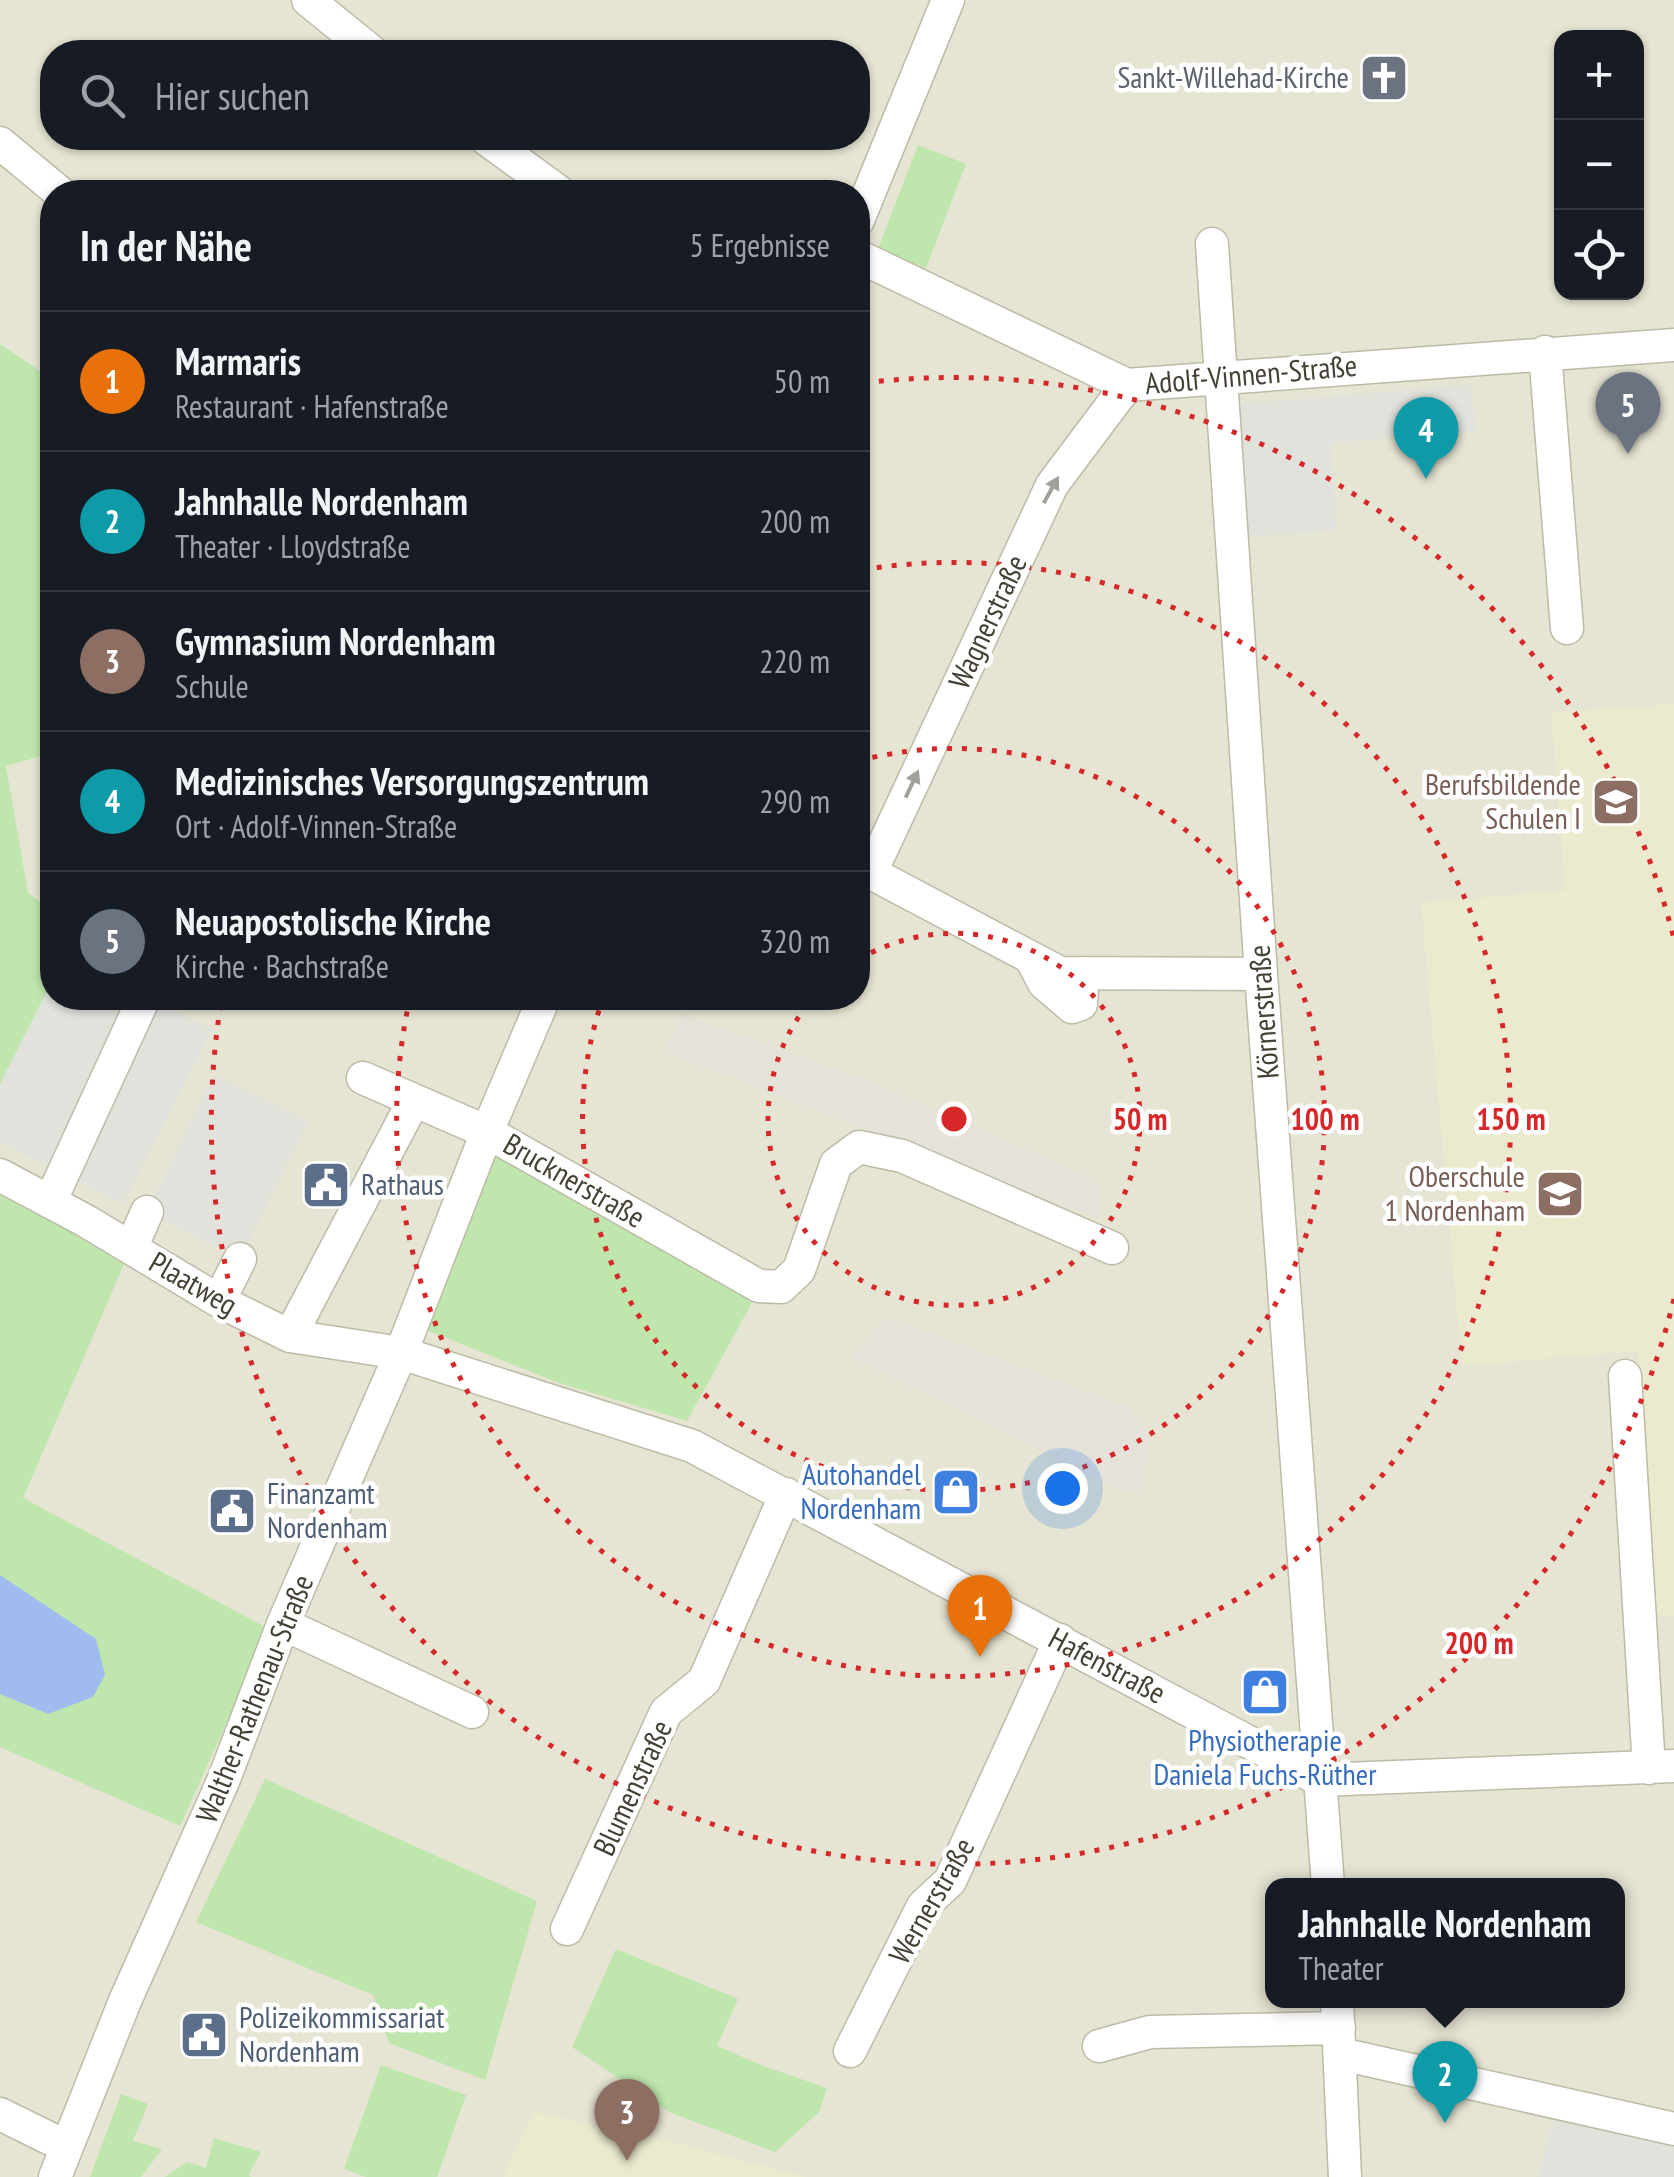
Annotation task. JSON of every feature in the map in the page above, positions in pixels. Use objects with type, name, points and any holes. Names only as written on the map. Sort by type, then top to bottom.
[{"type":"street","points":[[308,0],[357,40]]},
{"type":"street","points":[[870,191],[948,0]]},
{"type":"street","points":[[0,143],[45,180]]},
{"type":"street","points":[[501,150],[543,180]]},
{"type":"street","name":"Körnerstraße","points":[[1212,244],[1327,1878]]},
{"type":"street","name":"Adolf-Vinnen-Straße","points":[[870,262],[1127,385],[1674,345]]},
{"type":"street","points":[[1546,352],[1567,628]]},
{"type":"street","name":"Wagnerstraße","points":[[870,857],[1052,485],[1127,385]]},
{"type":"street","points":[[870,872],[1060,973],[1261,974]]},
{"type":"street","points":[[50,1202],[138,1010]]},
{"type":"street","name":"Walther-Rathenau-Straße","points":[[61,2162],[125,2001],[224,1779],[282,1624],[401,1353],[486,1132],[539,1010]]},
{"type":"street","name":"Brucknerstraße","points":[[363,1078],[486,1132],[760,1286],[781,1287],[799,1270],[836,1164],[859,1147],[902,1156],[1112,1248]]},
{"type":"street","points":[[290,1336],[413,1102]]},
{"type":"street","name":"Plaatweg","points":[[0,1175],[218,1301],[290,1336],[401,1353]]},
{"type":"street","points":[[131,1248],[147,1212]]},
{"type":"street","points":[[218,1301],[240,1258]]},
{"type":"street","name":"Hafenstraße","points":[[401,1353],[692,1446],[1320,1780]]},
{"type":"street","points":[[1320,1780],[1662,1766],[1625,1376]]},
{"type":"street","name":"Blumenstraße","points":[[566,1929],[666,1712],[704,1681],[786,1494]]},
{"type":"street","points":[[282,1624],[472,1712]]},
{"type":"street","name":"Wernerstraße","points":[[850,2051],[923,1906],[950,1882],[1060,1640]]},
{"type":"street","points":[[1099,2046],[1150,2032],[1339,2027],[1674,2129]]},
{"type":"street","points":[[1339,2027],[1346,2177]]},
{"type":"street","points":[[0,2114],[61,2162]]},
{"type":"shaded area","points":[[0,0],[1674,0],[1674,2177],[0,2177]]},
{"type":"shaded area","points":[[1470,385],[1476,432],[1330,443],[1336,530],[1243,537],[1236,404]]},
{"type":"shaded area","points":[[1674,704],[1674,1615],[1654,1617],[1638,1351],[1462,1366],[1421,903],[1565,890],[1551,713]]},
{"type":"shaded area","points":[[40,1005],[40,1010],[174,1010],[212,1029],[123,1204],[0,1142],[0,1084]]},
{"type":"shaded area","points":[[681,1014],[864,1079],[1099,1181],[1098,1219],[665,1052]]},
{"type":"shaded area","points":[[215,1075],[308,1121],[240,1259],[147,1212]]},
{"type":"shaded area","points":[[887,1317],[1130,1408],[1150,1437],[1142,1489],[1128,1494],[850,1357]]},
{"type":"shaded area","points":[[533,2112],[681,2144],[806,2177],[503,2177]]},
{"type":"shaded area","points":[[1555,2114],[1674,2145],[1674,2177],[1538,2177]]},
{"type":"green space","points":[[918,145],[966,164],[926,268],[878,249]]},
{"type":"green space","points":[[0,344],[40,371],[40,756],[6,766],[28,893],[40,902],[40,1007],[0,1085]]},
{"type":"green space","points":[[492,1139],[760,1288],[687,1421],[556,1382],[421,1328]]},
{"type":"green space","points":[[0,1185],[131,1248],[23,1498],[269,1629],[180,1826],[0,1747],[0,1694],[48,1714],[96,1639],[0,1575]]},
{"type":"green space","points":[[265,1779],[537,1901],[485,2080],[389,2043],[373,1995],[196,1922]]},
{"type":"green space","points":[[616,1949],[738,1999],[717,2046],[827,2088],[819,2112],[775,2152],[669,2112],[572,2047]]},
{"type":"green space","points":[[381,2065],[466,2095],[437,2177],[366,2177],[344,2169]]},
{"type":"green space","points":[[121,2094],[148,2104],[133,2141],[162,2149],[141,2177],[90,2177]]},
{"type":"green space","points":[[214,2138],[261,2152],[251,2177],[165,2177],[187,2162],[206,2168]]},
{"type":"water","points":[[0,1575],[96,1639],[105,1675],[93,1697],[48,1714],[0,1694]]},
{"type":"place","name":"Sankt-Willehad-Kirche","points":[[1384,78]]},
{"type":"place","name":"Neuapostolische Kirche","points":[[1628,454]]},
{"type":"place","name":"Medizinisches Versorgungszentrum","points":[[1426,479]]},
{"type":"place","name":"Berufsbildende Schulen I","points":[[1616,802]]},
{"type":"place","name":"Rathaus","points":[[326,1185]]},
{"type":"place","name":"Oberschule 1 Nordenham","points":[[1560,1194]]},
{"type":"place","name":"Autohandel Nordenham","points":[[956,1492]]},
{"type":"place","name":"Finanzamt Nordenham","points":[[232,1511]]},
{"type":"place","name":"Marmaris","points":[[980,1657]]},
{"type":"place","name":"Physiotherapie Daniela Fuchs-Rüther","points":[[1265,1692]]},
{"type":"place","name":"Polizeikommissariat Nordenham","points":[[204,2035]]},
{"type":"place","name":"Jahnhalle Nordenham","points":[[1445,2123]]},
{"type":"place","name":"Gymnasium Nordenham","points":[[627,2161]]}]
